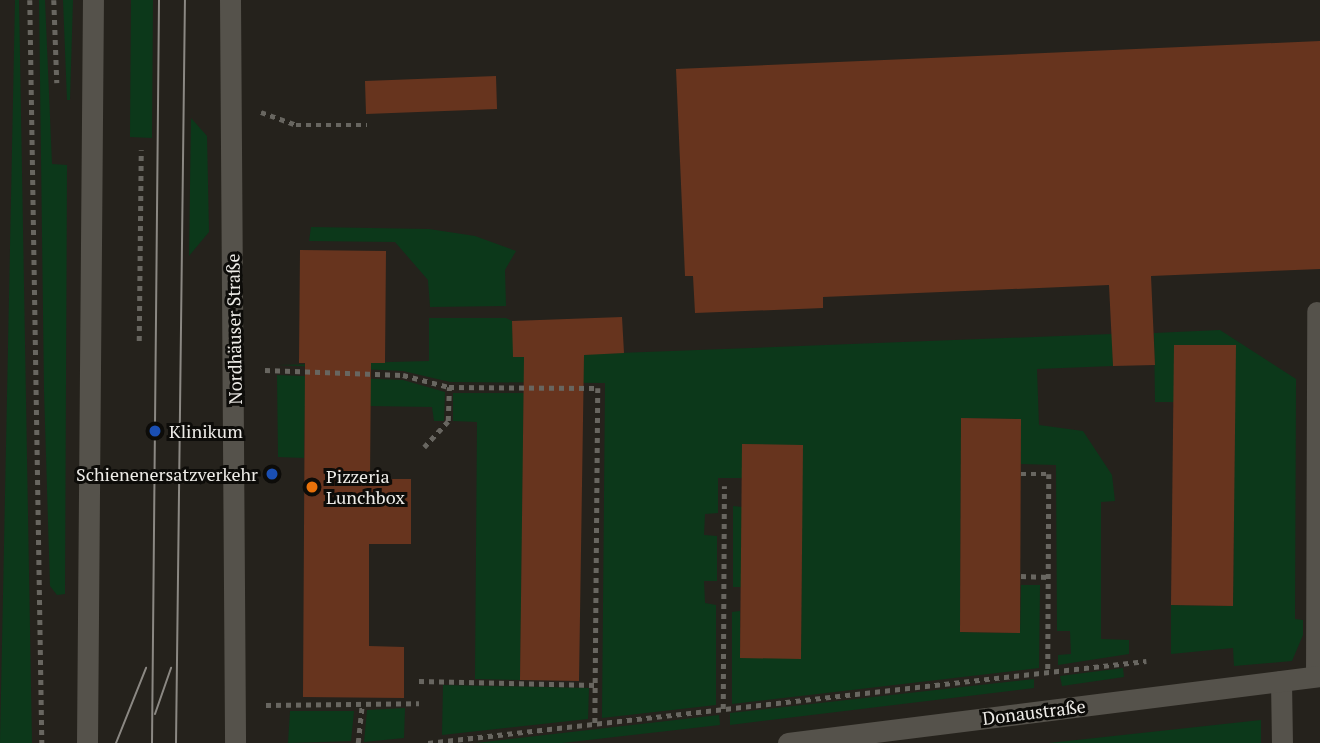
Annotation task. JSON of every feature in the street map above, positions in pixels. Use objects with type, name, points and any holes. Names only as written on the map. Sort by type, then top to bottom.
[{"type":"main road","points":[[87,743],[93,0]]},
{"type":"main road","name":"Nordhäuser Straße","points":[[230,0],[235,743]]},
{"type":"main road","name":"Donaustraße","points":[[788,743],[1317,677]]},
{"type":"main road","points":[[1281,681],[1282,743]]},
{"type":"lane","points":[[1316,311],[1317,677]]},
{"type":"path","points":[[30,0],[42,743]]},
{"type":"path","points":[[54,0],[58,96]]},
{"type":"path","points":[[260,111],[296,124],[367,125]]},
{"type":"path","points":[[139,341],[141,150]]},
{"type":"path","points":[[261,370],[403,375],[449,387],[598,388],[595,724]]},
{"type":"path","points":[[424,447],[449,421],[449,387]]},
{"type":"path","points":[[1021,474],[1049,474],[1048,672]]},
{"type":"path","points":[[723,709],[724,486]]},
{"type":"path","points":[[1021,576],[1049,576]]},
{"type":"path","points":[[428,743],[1146,661]]},
{"type":"path","points":[[419,681],[595,685]]},
{"type":"path","points":[[267,705],[419,703]]},
{"type":"path","points":[[358,743],[362,704]]},
{"type":"green space","points":[[15,0],[19,0],[32,743],[0,743]]},
{"type":"green space","points":[[39,0],[45,0],[52,164],[67,165],[65,594],[57,595],[50,586],[44,391]]},
{"type":"green space","points":[[63,0],[73,0],[70,100],[67,100]]},
{"type":"green space","points":[[131,0],[153,0],[152,138],[130,137]]},
{"type":"green space","points":[[191,118],[207,136],[209,232],[189,256]]},
{"type":"green space","points":[[311,227],[429,229],[475,236],[516,251],[505,270],[506,306],[430,307],[428,280],[395,242],[309,241]]},
{"type":"green space","points":[[429,318],[506,318],[512,321],[514,357],[1112,334],[1113,366],[1037,369],[1039,425],[1083,431],[1112,475],[1115,501],[1101,502],[1101,639],[1129,640],[1129,654],[1058,665],[1058,655],[1071,654],[1070,631],[1057,631],[1056,465],[1021,464],[1021,419],[961,418],[960,632],[1020,633],[1021,585],[1040,585],[1039,668],[732,704],[732,612],[740,611],[740,658],[801,658],[802,445],[742,478],[718,478],[718,513],[705,514],[704,535],[717,536],[717,581],[704,581],[705,603],[716,605],[716,705],[602,718],[605,383],[450,382],[403,371],[278,365],[429,361]]},
{"type":"green space","points":[[1220,330],[1296,379],[1295,619],[1303,620],[1303,635],[1292,661],[1234,666],[1233,648],[1171,654],[1171,605],[1233,606],[1235,345],[1174,345],[1174,402],[1155,402],[1154,333]]},
{"type":"green space","points":[[277,375],[403,380],[445,392],[444,421],[434,421],[432,407],[305,405],[304,458],[278,457]]},
{"type":"green space","points":[[453,393],[524,393],[520,680],[475,679],[477,422],[453,421]]},
{"type":"green space","points":[[733,506],[742,507],[741,587],[733,587]]},
{"type":"green space","points":[[1123,668],[1124,677],[1062,686],[1060,676]]},
{"type":"green space","points":[[1034,679],[1034,688],[730,725],[730,713]]},
{"type":"green space","points":[[443,685],[589,688],[588,719],[442,735]]},
{"type":"green space","points":[[405,708],[404,738],[364,742],[367,710]]},
{"type":"green space","points":[[290,711],[354,711],[351,741],[288,743]]},
{"type":"green space","points":[[719,715],[720,725],[562,743],[476,743]]},
{"type":"green space","points":[[1261,720],[1261,743],[1049,743]]},
{"type":"building","points":[[1320,41],[1320,269],[1151,276],[1155,365],[1113,366],[1109,285],[823,297],[823,308],[695,313],[693,276],[685,276],[676,69]]},
{"type":"building","points":[[496,76],[497,109],[366,114],[365,81]]},
{"type":"building","points":[[300,250],[386,251],[385,363],[371,363],[370,479],[411,479],[411,544],[369,544],[369,646],[404,647],[404,698],[303,697],[305,363],[299,363]]},
{"type":"building","points":[[622,317],[624,353],[584,355],[579,681],[520,680],[524,357],[513,357],[512,321]]},
{"type":"building","points":[[1174,345],[1236,345],[1233,606],[1171,605]]},
{"type":"building","points":[[961,418],[1021,419],[1020,633],[960,632]]},
{"type":"building","points":[[742,444],[803,445],[801,659],[740,658]]},
{"type":"tram line","points":[[152,743],[159,0]]},
{"type":"tram line","points":[[176,743],[185,0]]},
{"type":"tram line","points":[[116,743],[146,668]]},
{"type":"tram line","points":[[155,714],[171,668]]},
{"type":"place","name":"Klinikum","points":[[155,431]]},
{"type":"place","name":"Schienenersatzverkehr","points":[[272,474]]},
{"type":"place","name":"Pizzeria Lunchbox","points":[[312,487]]}]
